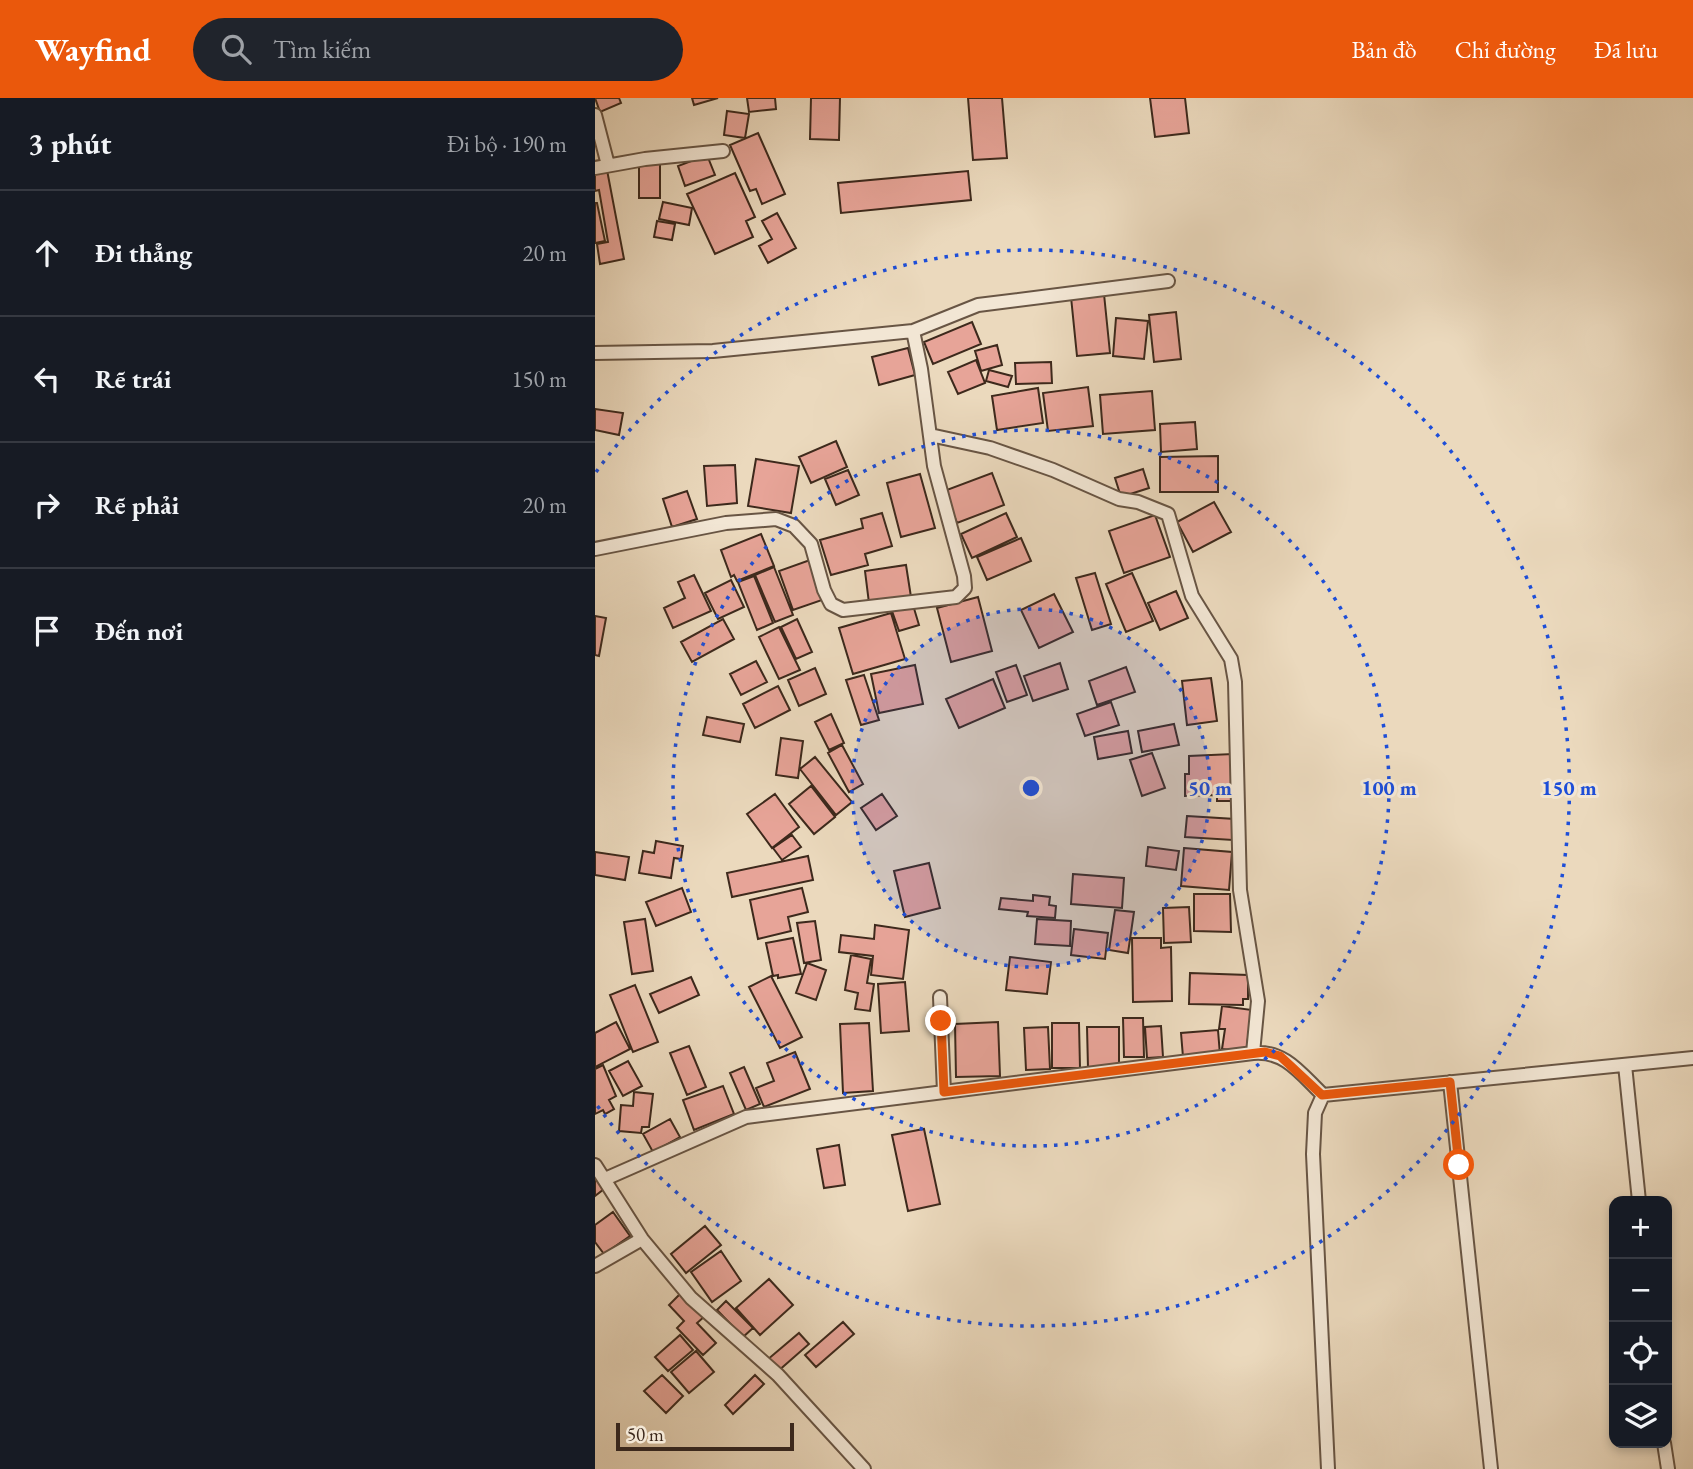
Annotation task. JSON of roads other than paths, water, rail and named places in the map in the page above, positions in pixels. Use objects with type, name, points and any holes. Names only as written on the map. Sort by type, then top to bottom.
[{"type":"lane","points":[[595,115],[601,167],[723,150]]},
{"type":"lane","points":[[595,353],[713,351],[913,331],[978,305],[1168,281]]},
{"type":"lane","points":[[595,548],[726,523],[776,519],[794,526],[811,544],[827,597],[831,604],[843,610],[955,597],[965,588],[964,576],[934,466],[913,331]]},
{"type":"lane","points":[[930,435],[990,448],[1053,470],[1119,499],[1138,502],[1168,514],[1192,597],[1231,659],[1235,682],[1240,890],[1258,1001],[1253,1053]]},
{"type":"lane","points":[[940,997],[944,1092]]},
{"type":"lane","points":[[605,1179],[746,1117],[1253,1053],[1265,1052],[1280,1056],[1322,1095],[1693,1058]]},
{"type":"lane","points":[[1625,1065],[1638,1196]]},
{"type":"lane","points":[[1450,1082],[1491,1469]]},
{"type":"lane","points":[[1322,1095],[1315,1113],[1313,1154],[1328,1469]]},
{"type":"lane","points":[[595,1165],[642,1240],[691,1298],[778,1375],[865,1469]]},
{"type":"lane","points":[[595,1266],[642,1240]]},
{"type":"lane","points":[[1665,1448],[1668,1469]]}]
